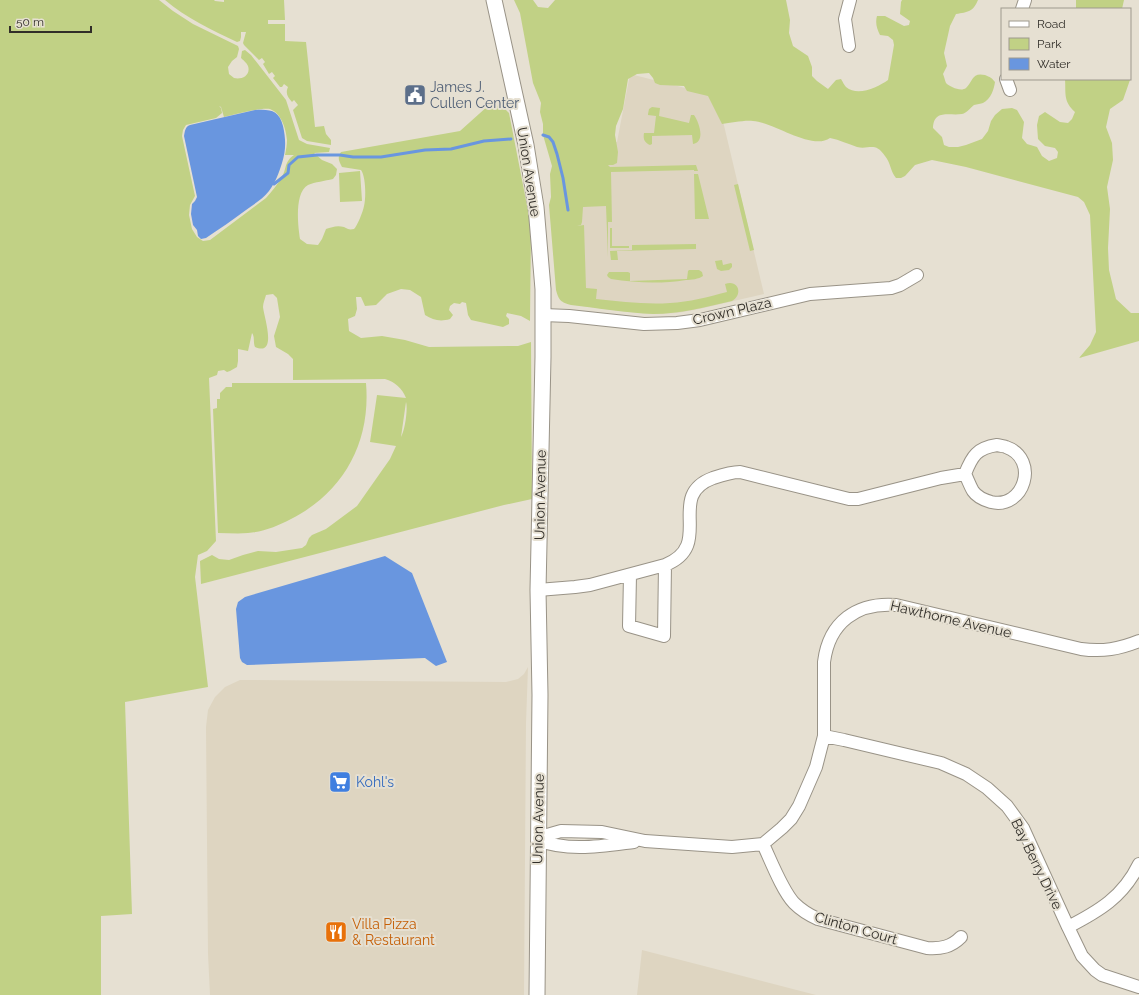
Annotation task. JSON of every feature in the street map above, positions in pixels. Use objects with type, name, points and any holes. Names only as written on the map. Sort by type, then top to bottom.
[{"type":"street","name":"Union Avenue","points":[[494,0],[526,145],[536,207],[542,266],[543,315],[538,590],[540,695],[537,995]]},
{"type":"street","points":[[849,46],[845,19],[850,0]]},
{"type":"street","name":"Crown Plaza","points":[[543,315],[569,316],[644,324],[677,323],[700,320],[810,294],[891,288],[900,285],[917,275]]},
{"type":"street","points":[[997,445],[1007,447],[1015,452],[1022,459],[1026,472],[1023,487],[1019,492],[1012,498],[1003,502],[994,503],[980,498],[973,491],[965,474],[973,458],[979,451],[988,446],[997,445]]},
{"type":"street","points":[[538,590],[561,589],[590,585],[630,575],[675,561],[682,555],[690,538],[690,504],[692,494],[704,481],[720,475],[740,472],[858,499],[941,478],[965,474]]},
{"type":"street","points":[[630,575],[629,626],[664,636],[665,565]]},
{"type":"street","name":"Hawthorne Avenue","points":[[763,844],[791,819],[799,806],[816,767],[824,736],[825,654],[829,641],[836,629],[844,621],[860,610],[875,605],[896,605],[1094,651],[1125,647],[1139,641]]},
{"type":"street","name":"Bay Berry Drive","points":[[824,736],[941,763],[966,774],[987,788],[1007,806],[1022,828],[1082,956],[1102,975],[1139,987]]},
{"type":"street","points":[[538,840],[547,835],[561,831],[602,832],[645,841],[732,847],[763,844]]},
{"type":"street","name":"Clinton Court","points":[[763,844],[786,892],[794,903],[806,913],[818,919],[927,948],[950,945],[955,943],[961,937]]},
{"type":"street","points":[[1068,927],[1099,910],[1111,901],[1127,885],[1139,864]]},
{"type":"shaded area","points":[[630,74],[717,96],[764,294],[677,313],[654,314],[582,306],[580,203],[605,143],[617,142]]},
{"type":"shaded area","points":[[528,667],[526,723],[524,995],[210,995],[208,954],[206,727],[208,710],[215,697],[225,687],[240,680],[506,682],[518,679],[524,674]]},
{"type":"shaded area","points":[[642,950],[816,995],[637,995]]},
{"type":"green space","points":[[0,0],[159,0],[193,24],[238,46],[239,49],[237,57],[228,67],[229,74],[234,78],[243,77],[248,72],[249,69],[246,63],[241,58],[242,51],[245,50],[251,55],[286,100],[299,140],[307,144],[330,148],[329,152],[314,153],[322,160],[332,164],[337,169],[336,175],[333,179],[308,185],[301,195],[298,210],[299,233],[300,239],[307,244],[318,245],[326,229],[335,226],[354,229],[361,215],[365,198],[365,182],[363,173],[361,170],[342,167],[339,160],[341,152],[460,131],[489,105],[502,106],[509,113],[531,226],[530,321],[521,316],[507,313],[506,316],[509,319],[509,324],[503,327],[471,320],[468,315],[466,303],[462,302],[460,304],[454,303],[450,306],[449,310],[453,315],[450,319],[437,320],[425,315],[421,297],[410,290],[401,289],[387,294],[376,305],[365,306],[361,297],[356,297],[357,309],[355,316],[348,319],[349,331],[361,338],[382,336],[405,340],[429,347],[518,346],[531,342],[532,499],[201,584],[200,561],[212,555],[219,559],[229,560],[258,551],[276,552],[302,548],[306,545],[312,535],[326,529],[357,506],[390,459],[396,446],[370,442],[377,395],[406,398],[400,388],[385,379],[293,380],[293,359],[288,354],[276,347],[274,336],[280,317],[277,298],[273,294],[266,295],[263,307],[268,334],[266,346],[262,349],[255,347],[252,333],[248,351],[238,349],[237,367],[227,372],[224,370],[218,371],[217,375],[209,378],[216,541],[207,551],[198,555],[195,577],[208,687],[125,702],[132,914],[101,916],[101,995],[0,995]],"holes":[[[219,106],[221,107],[224,117],[260,109],[270,109],[274,111],[280,117],[285,131],[287,140],[285,155],[294,155],[287,163],[284,174],[266,198],[210,240],[203,241],[197,237],[192,229],[189,215],[190,205],[195,196],[182,136],[186,125],[216,118],[222,113]],[[406,402],[406,420],[401,437]]]},
{"type":"green space","points":[[165,0],[214,0],[224,2],[224,0],[284,0],[285,20],[268,20],[268,24],[285,24],[285,41],[306,42],[315,127],[324,126],[326,134],[331,140],[331,145],[307,141],[302,138],[293,110],[298,105],[294,100],[292,102],[288,97],[288,87],[284,84],[280,87],[273,78],[275,76],[272,72],[269,74],[263,64],[265,62],[262,58],[259,60],[244,45],[243,43],[246,32],[241,32],[240,41],[237,42],[190,18]]},
{"type":"green space","points":[[514,0],[533,0],[538,7],[548,8],[555,0],[786,0],[790,20],[789,33],[793,46],[808,56],[812,67],[812,76],[828,89],[836,80],[841,79],[846,87],[851,90],[862,91],[873,88],[888,80],[894,45],[893,40],[888,36],[880,35],[876,21],[877,16],[885,16],[904,26],[909,25],[910,21],[900,14],[902,0],[978,0],[970,11],[956,14],[950,26],[944,53],[947,66],[943,74],[948,85],[961,89],[966,88],[975,76],[981,74],[985,75],[995,82],[993,91],[986,101],[974,105],[967,112],[939,116],[934,122],[933,128],[942,137],[944,145],[949,147],[958,147],[966,145],[982,139],[988,131],[991,121],[995,115],[1002,109],[1012,108],[1017,110],[1024,122],[1022,138],[1027,144],[1037,147],[1042,156],[1049,161],[1057,158],[1058,152],[1055,148],[1045,146],[1038,139],[1037,125],[1039,116],[1045,112],[1060,122],[1068,123],[1072,119],[1075,112],[1067,101],[1065,93],[1065,80],[1130,80],[1123,100],[1110,109],[1106,127],[1112,143],[1113,160],[1107,187],[1110,209],[1108,248],[1109,270],[1116,299],[1131,313],[1139,313],[1139,341],[1079,358],[1090,345],[1096,332],[1090,215],[1084,202],[1078,197],[966,167],[932,160],[915,165],[905,176],[896,178],[887,159],[881,151],[875,147],[861,148],[830,138],[822,141],[803,139],[771,126],[753,121],[722,124],[708,96],[687,91],[684,86],[660,85],[655,83],[649,73],[637,74],[628,79],[623,109],[616,126],[615,135],[618,152],[617,163],[608,165],[610,167],[696,165],[698,171],[611,172],[612,222],[608,222],[608,257],[606,206],[583,207],[582,222],[581,225],[577,226],[584,225],[586,288],[597,289],[596,299],[642,303],[677,302],[706,297],[727,292],[725,284],[730,283],[734,284],[738,288],[738,295],[732,301],[693,310],[663,314],[622,312],[571,305],[563,302],[559,299],[556,290],[549,205],[551,197],[550,174],[552,166],[543,135],[543,124],[540,112],[541,103],[533,83],[520,13]]},
{"type":"green space","points":[[1076,0],[1124,0],[1122,8],[1076,8]]},
{"type":"green space","points":[[652,107],[660,108],[659,116],[689,123],[691,115],[694,115],[698,122],[700,131],[699,140],[693,144],[692,135],[652,136],[652,144],[650,145],[646,143],[644,140],[644,133],[654,133],[656,116],[648,115],[649,109]]},
{"type":"green space","points":[[360,171],[362,201],[340,202],[339,173]]},
{"type":"green space","points":[[694,174],[698,174],[709,219],[695,219]]},
{"type":"green space","points":[[738,184],[754,250],[750,251],[734,185]]},
{"type":"green space","points":[[610,228],[612,228],[612,246],[629,246],[629,248],[610,248]]},
{"type":"green space","points":[[696,244],[696,249],[617,251],[618,260],[611,260],[610,251],[632,250],[632,245]]},
{"type":"green space","points":[[722,260],[723,265],[732,264],[732,267],[729,270],[721,271],[717,269],[715,261]]},
{"type":"green space","points":[[689,270],[699,270],[702,272],[703,276],[693,280],[667,282],[630,281],[687,279]]},
{"type":"green space","points":[[609,272],[630,273],[630,281],[611,279],[607,275]]},
{"type":"green space","points":[[232,383],[366,383],[364,425],[358,445],[350,463],[339,480],[326,495],[310,508],[281,524],[265,530],[240,533],[218,533],[213,409],[217,408],[217,399],[220,399],[220,393],[226,387],[232,387]]},
{"type":"water","points":[[255,110],[269,110],[273,112],[279,117],[283,126],[285,149],[277,177],[267,194],[261,199],[206,238],[201,239],[193,225],[191,214],[192,204],[197,197],[184,136],[186,129],[190,125]]},
{"type":"water","points":[[385,556],[412,573],[447,662],[436,666],[425,658],[247,665],[242,662],[240,658],[236,609],[238,602],[245,597]]},
{"type":"waterway","points":[[543,135],[549,137],[553,142],[563,178],[568,210]]},
{"type":"waterway","points":[[274,184],[288,173],[289,165],[298,157],[317,155],[381,157],[425,150],[451,149],[484,141],[511,139]]},
{"type":"place","name":"James J. Cullen Center","points":[[415,95]]},
{"type":"place","name":"Kohl's","points":[[340,782]]},
{"type":"place","name":"Villa Pizza & Restaurant","points":[[336,932]]}]
